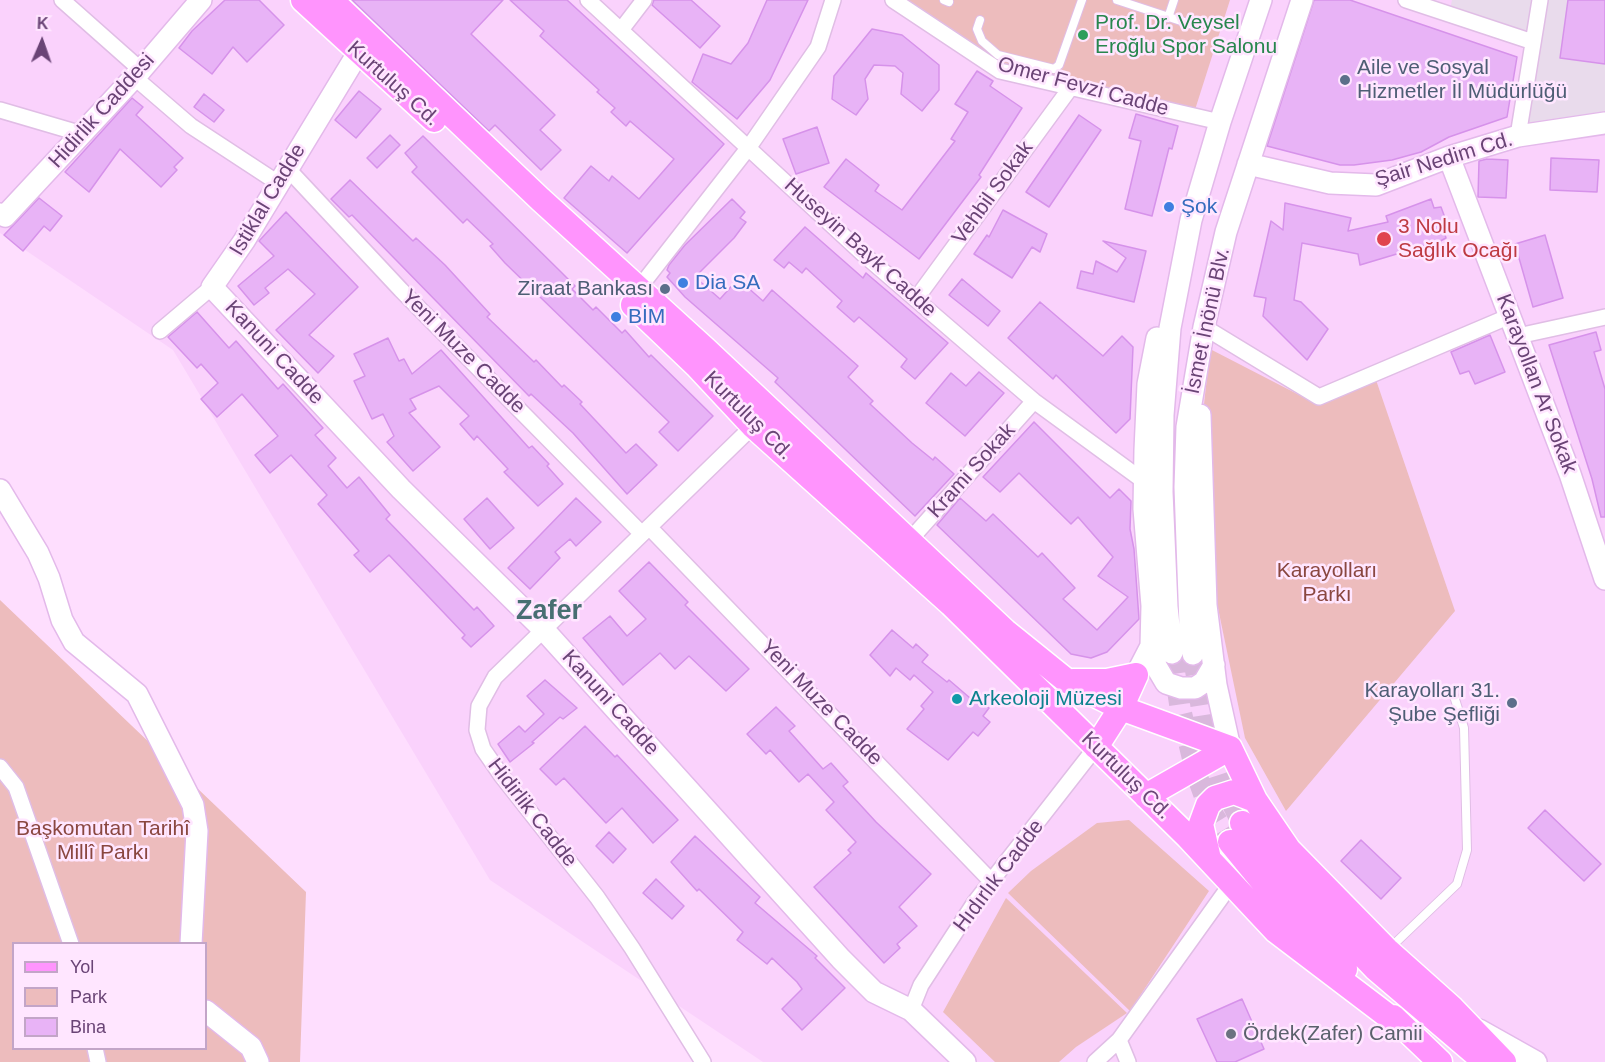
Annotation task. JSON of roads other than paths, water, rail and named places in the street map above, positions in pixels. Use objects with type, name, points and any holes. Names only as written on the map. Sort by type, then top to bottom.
[{"type":"main road","name":"Kurtuluş Cd.","points":[[303,0],[358,53],[568,243],[697,366],[753,426],[951,604],[1188,837],[1276,931],[1405,1029]]},
{"type":"main road","name":"Kurtuluş Cd.","points":[[331,0],[540,199],[639,288],[1005,631],[1067,681],[1121,708],[1230,748]]},
{"type":"main road","points":[[1096,747],[1121,708],[1136,675]]},
{"type":"main road","points":[[1067,681],[1107,681],[1136,675]]},
{"type":"main road","points":[[1146,796],[1230,748],[1255,800],[1289,850],[1387,950],[1467,1024],[1504,1062]]},
{"type":"main road","points":[[1210,861],[1202,824],[1208,805],[1215,798],[1234,792],[1255,800]]},
{"type":"main road","points":[[1440,1062],[1276,898],[1236,833],[1268,855],[1375,968],[1485,1062]]},
{"type":"street","name":"Yeni Muze Cadde","points":[[62,0],[191,126],[282,175],[645,530],[991,881]]},
{"type":"street","name":"Hidirlik Caddesi","points":[[0,214],[5,216],[82,134],[201,0]]},
{"type":"street","name":"Huseyin Bayk Cadde","points":[[588,0],[862,253],[1034,401],[1145,482]]},
{"type":"street","points":[[621,30],[644,0]]},
{"type":"street","points":[[639,288],[749,147],[818,47],[833,0]]},
{"type":"street","name":"Omer Fevzi Cadde","points":[[892,0],[1000,70],[1220,122]]},
{"type":"street","name":"İsmet İnönü Blv.","points":[[1172,653],[1167,607],[1162,492],[1163,415],[1170,328],[1191,220],[1220,122],[1261,0]]},
{"type":"street","name":"İsmet İnönü Blv.","points":[[1193,654],[1185,487],[1186,427],[1204,327],[1226,232],[1302,0]]},
{"type":"street","points":[[1406,0],[1451,7],[1533,42]]},
{"type":"street","points":[[1518,136],[1540,0]]},
{"type":"street","name":"Istiklal Cadde","points":[[160,331],[212,287],[358,53]]},
{"type":"street","name":"Vehbil Sokak","points":[[916,299],[1071,87]]},
{"type":"street","points":[[0,110],[82,134]]},
{"type":"street","name":"Şair Nedim Cd.","points":[[1248,164],[1330,183],[1376,185],[1449,157],[1518,136],[1605,123]]},
{"type":"street","name":"Karayollan Ar Sokak","points":[[1449,157],[1570,474],[1605,579]]},
{"type":"street","points":[[1191,220],[1166,294],[1148,384],[1145,482],[1151,646],[1156,666],[1166,683],[1181,688],[1195,688],[1204,682],[1214,665]]},
{"type":"street","name":"Kanuni Cadde","points":[[212,287],[401,489],[544,630],[841,959],[874,992],[911,1010],[964,1062]]},
{"type":"street","points":[[1204,327],[1319,397],[1510,316]]},
{"type":"street","points":[[1518,336],[1605,317]]},
{"type":"street","points":[[1197,372],[1201,421],[1206,604],[1214,665],[1230,748]]},
{"type":"street","name":"Krami Sokak","points":[[909,541],[1034,401]]},
{"type":"street","name":"Hidirlik Cadde","points":[[703,1062],[597,897],[483,749],[477,730],[480,706],[495,677],[753,426]]},
{"type":"street","points":[[0,490],[38,553],[49,578],[62,620],[74,642],[136,694],[193,805],[196,831],[191,942]]},
{"type":"street","points":[[1136,675],[1151,646]]},
{"type":"street","name":"Hıdırlık Cadde","points":[[911,1010],[921,985],[991,881],[1096,747]]},
{"type":"street","points":[[0,767],[16,787],[70,942]]},
{"type":"street","points":[[1095,1062],[1119,1040],[1231,884]]},
{"type":"street","points":[[207,1012],[251,1047],[258,1062]]},
{"type":"street","points":[[1467,1024],[1536,1062]]},
{"type":"street","points":[[1119,1040],[1128,1062]]},
{"type":"lane","points":[[980,20],[979,35],[993,52],[1054,69],[1059,65],[1082,0]]},
{"type":"lane","points":[[1117,0],[1193,25]]},
{"type":"lane","points":[[1168,18],[1174,0]]},
{"type":"lane","points":[[1387,950],[1457,884],[1467,850],[1465,738],[1454,696]]},
{"type":"tunnel","points":[[1172,653],[1180,707],[1196,773],[1208,806],[1230,842]]},
{"type":"tunnel","points":[[1193,654],[1205,732],[1221,782],[1242,823]]},
{"type":"place","name":"Prof. Dr. Veysel Eroğlu Spor Salonu","points":[[1083,35]]},
{"type":"place","name":"Aile ve Sosyal Hizmetler İl Müdürlüğü","points":[[1345,80]]},
{"type":"place","name":"Şok","points":[[1169,207]]},
{"type":"place","name":"3 Nolu Sağlık Ocağı","points":[[1384,239]]},
{"type":"place","name":"Dia SA","points":[[683,283]]},
{"type":"place","name":"Ziraat Bankası","points":[[665,289]]},
{"type":"place","name":"BİM","points":[[616,317]]},
{"type":"place","name":"Arkeoloji Müzesi","points":[[957,699]]},
{"type":"place","name":"Karayolları 31. Şube Şefliği","points":[[1512,703]]},
{"type":"place","name":"Ördek(Zafer) Camii","points":[[1231,1034]]},
{"type":"district","name":"Zafer","points":[[549,612]]},
{"type":"park label","name":"Karayolları Parkı","points":[[1327,583]]},
{"type":"park label","name":"Başkomutan Tarihî Millî Parkı","points":[[103,841]]}]
